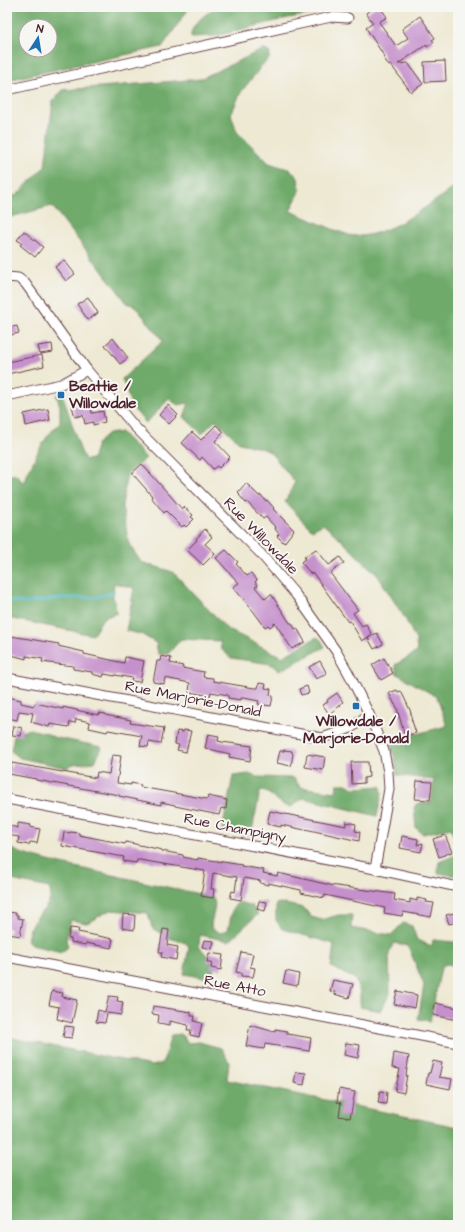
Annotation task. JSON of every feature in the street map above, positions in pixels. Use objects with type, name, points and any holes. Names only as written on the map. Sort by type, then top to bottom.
[{"type":"street","points":[[7,90],[331,17],[342,16],[348,18]]},
{"type":"street","name":"Rue Willowdale","points":[[7,277],[18,278],[25,283],[87,370],[134,426],[253,546],[296,595],[336,651],[369,714],[384,751],[388,772],[389,788],[375,869]]},
{"type":"street","points":[[7,396],[61,384],[87,370]]},
{"type":"street","name":"Rue Marjorie-Donald","points":[[7,678],[322,738],[351,728],[369,714]]},
{"type":"street","name":"Rue Champigny","points":[[7,799],[375,869],[458,887]]},
{"type":"street","name":"Rue Atto","points":[[7,957],[458,1043]]},
{"type":"green space","points":[[7,7],[190,7],[162,47],[7,80]]},
{"type":"green space","points":[[215,7],[331,7],[320,13],[288,18],[215,36],[191,37],[191,32],[196,24]]},
{"type":"green space","points":[[264,49],[270,53],[269,59],[260,67],[241,92],[231,114],[237,132],[269,163],[291,170],[298,178],[300,191],[290,211],[342,233],[362,236],[376,233],[406,219],[435,201],[458,184],[458,847],[451,828],[423,834],[416,828],[414,808],[416,804],[431,803],[434,780],[397,775],[395,758],[389,741],[447,726],[437,697],[397,674],[395,665],[417,652],[416,640],[406,620],[378,576],[323,524],[312,530],[285,502],[295,482],[270,452],[240,443],[216,420],[202,434],[184,417],[189,403],[178,405],[169,399],[146,423],[132,407],[122,379],[163,341],[135,306],[127,303],[52,206],[7,218],[7,194],[16,196],[45,166],[53,101],[63,90],[200,79]]},
{"type":"green space","points":[[62,393],[85,460],[92,459],[97,444],[108,434],[121,432],[146,458],[127,474],[122,506],[129,544],[141,562],[173,572],[227,629],[282,657],[317,637],[321,640],[325,647],[279,671],[271,664],[231,658],[221,649],[220,641],[181,639],[168,654],[158,654],[156,643],[141,634],[126,631],[134,588],[114,583],[113,598],[117,613],[103,618],[93,635],[7,618],[7,476],[16,474],[23,483],[43,443],[53,429],[60,423],[60,406],[56,395]]},
{"type":"green space","points":[[29,729],[46,733],[53,737],[102,747],[95,762],[73,764],[67,768],[20,758],[11,751],[14,735]]},
{"type":"green space","points":[[249,774],[256,777],[294,778],[300,787],[336,792],[337,784],[346,784],[354,788],[381,786],[382,794],[377,816],[303,798],[291,807],[285,806],[264,790],[260,791],[251,836],[222,830],[233,776]]},
{"type":"green space","points":[[7,847],[23,854],[52,862],[213,897],[215,908],[211,928],[220,933],[228,930],[233,907],[239,902],[252,906],[258,914],[229,941],[200,935],[199,946],[210,959],[214,969],[211,979],[184,974],[189,947],[186,943],[169,938],[152,928],[148,913],[110,910],[87,923],[71,920],[66,940],[68,947],[62,952],[31,945],[27,941],[30,928],[48,904],[50,899],[49,888],[7,879]]},
{"type":"green space","points":[[458,854],[458,876],[438,873],[439,862]]},
{"type":"green space","points":[[280,903],[304,908],[311,917],[322,920],[338,915],[352,915],[351,928],[391,935],[403,923],[412,926],[417,940],[432,946],[433,940],[454,942],[458,944],[458,966],[446,964],[441,968],[430,1021],[418,1019],[424,985],[408,946],[394,943],[389,953],[390,994],[380,1011],[360,1007],[360,993],[355,979],[331,967],[334,944],[282,929],[276,920],[276,904]]},
{"type":"green space","points":[[181,1034],[188,1043],[199,1042],[221,1048],[229,1062],[227,1080],[458,1127],[458,1225],[7,1225],[7,1037],[152,1066],[163,1063],[171,1035]]},
{"type":"building","points":[[375,7],[380,7],[387,17],[379,22],[396,46],[408,38],[402,29],[420,16],[435,38],[432,40],[434,42],[427,47],[426,45],[398,64],[408,63],[423,84],[411,92],[391,65],[389,66],[366,28],[373,23],[366,13]]},
{"type":"building","points":[[445,61],[446,81],[425,82],[424,62]]},
{"type":"building","points":[[24,231],[43,247],[35,257],[20,245],[22,243],[17,240]]},
{"type":"building","points":[[64,260],[75,274],[66,281],[55,267]]},
{"type":"building","points":[[88,297],[98,313],[88,320],[77,304]]},
{"type":"building","points":[[17,326],[19,333],[7,336],[7,328]]},
{"type":"building","points":[[113,338],[128,358],[120,364],[105,345]]},
{"type":"building","points":[[52,344],[53,352],[40,354],[38,346]]},
{"type":"building","points":[[42,355],[44,366],[7,374],[7,362]]},
{"type":"building","points":[[89,400],[92,413],[103,411],[105,422],[93,425],[93,422],[85,424],[83,415],[75,417],[72,406],[82,404],[81,401]]},
{"type":"building","points":[[168,405],[178,415],[169,424],[159,415]]},
{"type":"building","points":[[48,409],[50,420],[26,426],[24,414]]},
{"type":"building","points":[[216,425],[224,432],[215,441],[230,457],[219,468],[217,466],[213,469],[202,457],[200,460],[182,443],[192,432],[201,440]]},
{"type":"building","points":[[142,464],[182,509],[184,507],[193,515],[191,517],[194,519],[186,527],[184,525],[182,527],[166,511],[164,513],[151,497],[152,496],[132,473]]},
{"type":"building","points":[[246,483],[259,496],[261,495],[266,501],[267,500],[274,508],[273,509],[294,530],[284,543],[277,536],[279,534],[275,529],[276,528],[266,517],[263,519],[239,495],[240,494],[238,492]]},
{"type":"building","points":[[205,529],[212,537],[205,544],[215,553],[203,565],[187,550]]},
{"type":"building","points":[[316,549],[329,565],[340,557],[344,563],[330,573],[358,610],[353,613],[362,626],[366,624],[372,635],[362,641],[350,621],[348,622],[313,573],[311,574],[301,562],[306,558],[304,557]]},
{"type":"building","points":[[226,550],[238,562],[236,564],[247,576],[251,573],[257,580],[255,582],[258,586],[255,587],[265,599],[271,594],[290,623],[292,623],[295,629],[297,628],[305,642],[292,649],[275,623],[270,627],[268,625],[265,627],[233,587],[239,583],[216,558]]},
{"type":"building","points":[[377,633],[383,644],[374,649],[368,638]]},
{"type":"building","points":[[11,636],[59,644],[58,646],[84,652],[84,654],[124,663],[125,657],[144,661],[140,682],[131,681],[132,678],[115,675],[104,674],[103,677],[92,674],[92,672],[73,669],[73,666],[42,662],[43,659],[26,656],[26,659],[8,654]]},
{"type":"building","points":[[161,656],[171,658],[170,663],[183,666],[182,668],[204,672],[203,677],[213,678],[213,681],[254,688],[258,688],[259,683],[266,684],[265,688],[271,689],[270,695],[273,696],[271,706],[258,704],[259,701],[244,698],[241,698],[241,700],[228,698],[228,695],[211,692],[210,696],[189,692],[190,683],[165,678],[164,684],[153,682],[157,661],[160,661]]},
{"type":"building","points":[[384,658],[393,673],[381,680],[372,665]]},
{"type":"building","points":[[320,661],[327,674],[316,679],[309,667]]},
{"type":"building","points":[[307,686],[309,693],[301,695],[299,689]]},
{"type":"building","points":[[397,690],[398,692],[401,691],[410,710],[416,733],[405,736],[396,705],[389,693]]},
{"type":"building","points":[[337,693],[343,702],[329,714],[323,705]]},
{"type":"building","points":[[8,697],[21,700],[21,703],[34,706],[35,703],[63,709],[63,707],[98,715],[99,713],[106,714],[105,715],[131,720],[130,723],[164,728],[161,744],[149,742],[148,747],[140,746],[142,736],[108,730],[107,732],[89,728],[90,722],[76,719],[75,723],[70,722],[69,727],[50,724],[49,727],[31,722],[33,713],[19,711],[17,720],[7,718]]},
{"type":"building","points":[[14,726],[22,728],[21,736],[12,735]]},
{"type":"building","points":[[184,730],[191,731],[186,752],[177,750],[179,745],[175,744],[177,731],[183,732]]},
{"type":"building","points":[[208,734],[219,736],[218,741],[252,746],[250,761],[229,757],[230,754],[205,748]]},
{"type":"building","points":[[280,751],[292,751],[291,766],[277,763]]},
{"type":"building","points":[[307,754],[325,757],[323,770],[305,767]]},
{"type":"building","points":[[112,755],[121,756],[117,783],[131,785],[131,783],[141,785],[140,787],[207,799],[208,796],[227,800],[226,809],[221,808],[219,815],[161,802],[161,805],[119,795],[9,774],[12,763],[96,778],[97,772],[109,774]]},
{"type":"building","points":[[351,762],[368,762],[369,777],[364,778],[364,783],[352,784]]},
{"type":"building","points":[[417,781],[432,782],[430,800],[415,799]]},
{"type":"building","points":[[270,811],[346,826],[346,822],[356,824],[355,831],[360,832],[359,841],[305,829],[267,824]]},
{"type":"building","points":[[18,823],[31,825],[30,827],[40,829],[37,843],[30,842],[29,845],[18,843],[19,837],[7,835],[7,825],[18,828]]},
{"type":"building","points":[[64,832],[79,833],[79,835],[125,844],[126,842],[183,855],[183,857],[197,860],[198,858],[242,865],[241,866],[264,870],[263,873],[277,876],[278,873],[330,885],[395,894],[394,900],[410,903],[410,899],[417,901],[417,898],[427,900],[426,902],[434,903],[431,917],[403,912],[402,916],[384,913],[385,908],[325,895],[324,898],[301,893],[301,890],[268,883],[268,885],[260,883],[261,881],[244,878],[241,900],[230,898],[232,891],[235,892],[237,877],[213,873],[211,889],[214,889],[213,898],[201,896],[205,871],[140,860],[137,860],[136,863],[123,861],[124,857],[62,846]]},
{"type":"building","points":[[445,835],[452,852],[439,857],[433,839]]},
{"type":"building","points":[[402,836],[418,839],[417,845],[423,843],[421,852],[400,848]]},
{"type":"building","points":[[259,901],[267,902],[265,911],[257,909]]},
{"type":"building","points":[[8,912],[16,913],[18,918],[23,919],[20,936],[9,934],[10,929],[7,928]]},
{"type":"building","points":[[458,912],[458,922],[449,924],[446,915]]},
{"type":"building","points":[[123,914],[135,915],[134,930],[122,928]]},
{"type":"building","points":[[70,928],[79,929],[78,932],[113,939],[111,948],[86,943],[85,945],[71,942],[71,939],[68,938]]},
{"type":"building","points":[[163,929],[169,930],[167,945],[178,947],[176,960],[161,957],[162,952],[159,952]]},
{"type":"building","points":[[204,940],[214,941],[212,949],[202,947]]},
{"type":"building","points":[[241,952],[253,954],[250,967],[255,968],[253,977],[241,976],[241,973],[236,972]]},
{"type":"building","points":[[209,953],[223,955],[221,970],[211,968],[212,962],[207,962]]},
{"type":"building","points":[[286,971],[299,974],[297,986],[283,983]]},
{"type":"building","points":[[333,980],[353,984],[349,998],[334,994],[335,992],[330,991]]},
{"type":"building","points":[[52,991],[63,993],[62,997],[77,1000],[72,1023],[57,1019],[59,1007],[49,1005]]},
{"type":"building","points":[[397,991],[417,995],[415,1008],[394,1004]]},
{"type":"building","points":[[109,996],[118,997],[117,1001],[123,1002],[121,1015],[107,1013],[105,1023],[96,1022],[98,1010],[105,1012]]},
{"type":"building","points":[[435,1003],[458,1008],[457,1020],[433,1015]]},
{"type":"building","points":[[153,1006],[191,1012],[191,1016],[195,1016],[194,1021],[202,1023],[199,1037],[190,1035],[191,1030],[187,1030],[188,1025],[170,1021],[170,1025],[158,1023],[159,1015],[152,1014]]},
{"type":"building","points":[[250,1025],[275,1032],[275,1029],[287,1031],[287,1034],[311,1038],[309,1051],[265,1044],[264,1049],[246,1046]]},
{"type":"building","points":[[65,1026],[74,1027],[72,1038],[63,1037]]},
{"type":"building","points":[[346,1043],[360,1045],[358,1058],[344,1055]]},
{"type":"building","points":[[394,1053],[409,1056],[404,1093],[395,1091],[400,1069],[392,1068]]},
{"type":"building","points":[[433,1061],[442,1063],[439,1077],[452,1079],[450,1089],[426,1084],[428,1073],[430,1073]]},
{"type":"building","points":[[296,1072],[306,1073],[304,1085],[294,1083]]},
{"type":"building","points":[[339,1089],[355,1092],[350,1118],[339,1116],[341,1103],[337,1102]]},
{"type":"building","points":[[380,1091],[387,1092],[386,1104],[378,1103]]},
{"type":"waterway","points":[[7,600],[25,603],[63,598],[97,597],[114,592]]},
{"type":"place","name":"Beattie / Willowdale","points":[[61,395]]},
{"type":"place","name":"Willowdale / Marjorie-Donald","points":[[356,706]]}]
